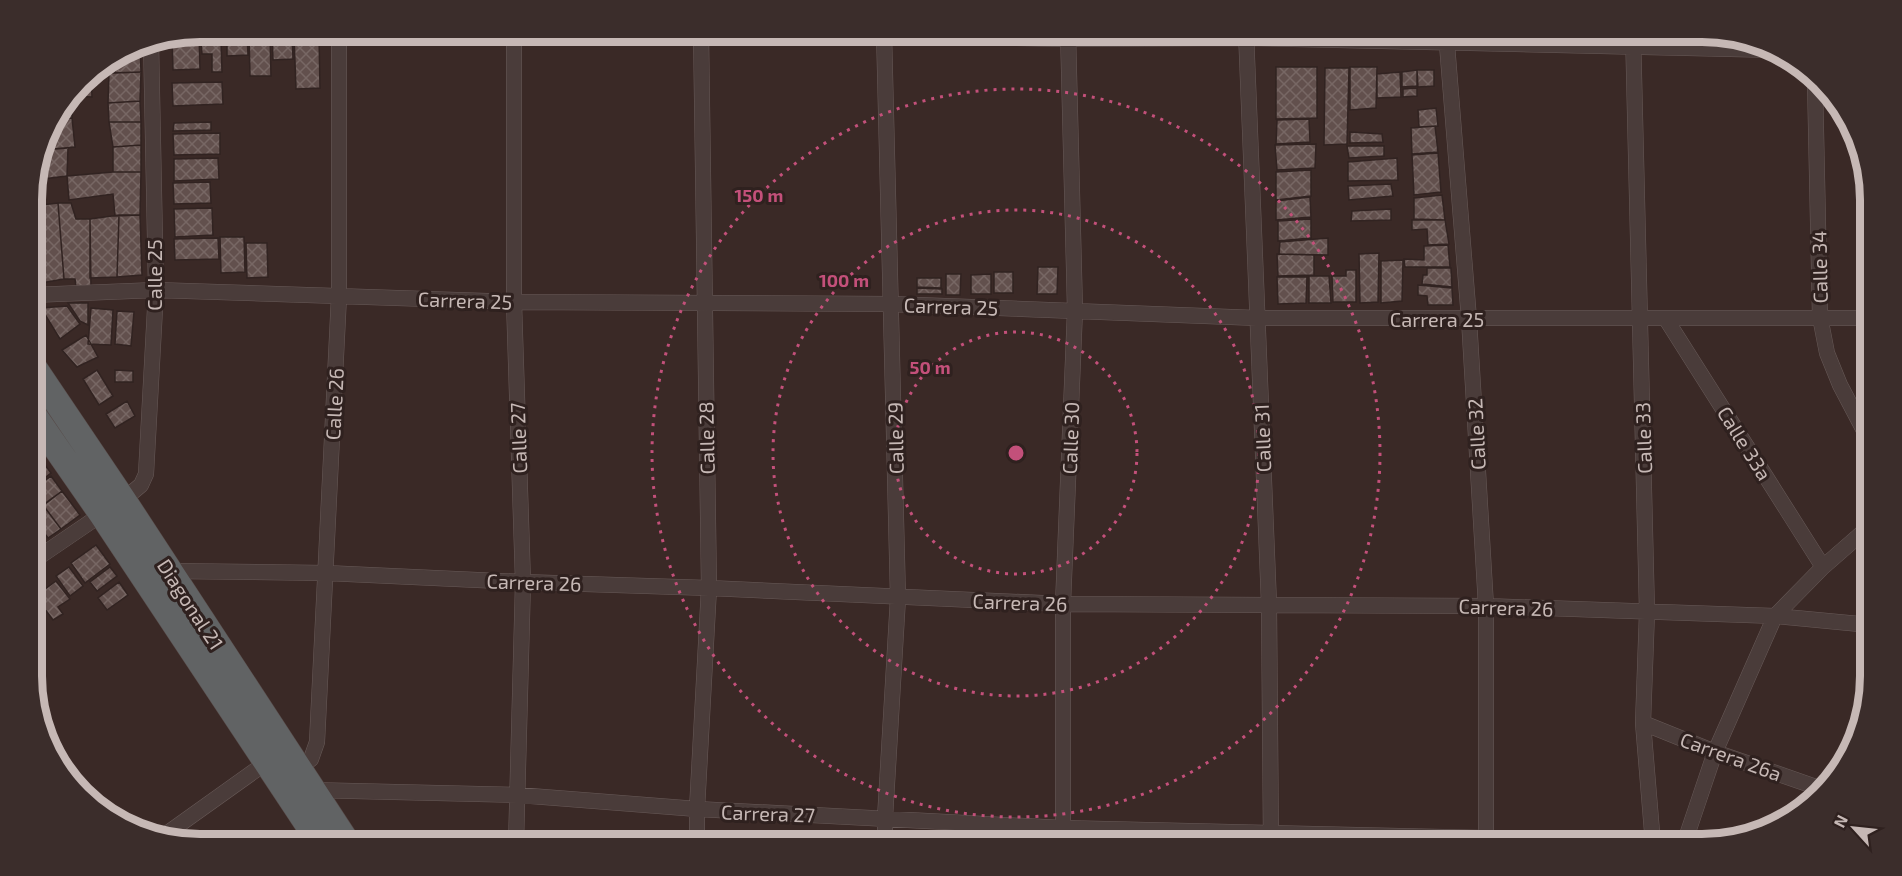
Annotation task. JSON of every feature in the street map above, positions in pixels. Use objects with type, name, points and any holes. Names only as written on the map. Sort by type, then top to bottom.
[{"type":"highway","name":"Diagonal 21","points":[[42,383],[113,507],[267,762],[314,834]]},
{"type":"highway","name":"Diagonal 21","points":[[42,425],[170,571],[341,834]]},
{"type":"street","name":"Calle 26","points":[[305,779],[316,748],[339,296],[339,42]]},
{"type":"street","name":"Calle 27","points":[[514,42],[514,302],[523,582],[516,834]]},
{"type":"street","name":"Calle 28","points":[[697,834],[709,588],[701,42]]},
{"type":"street","name":"Calle 29","points":[[884,42],[898,598],[885,834]]},
{"type":"street","name":"Calle 30","points":[[1063,834],[1063,604],[1075,310],[1069,42]]},
{"type":"street","name":"Calle 31","points":[[1246,42],[1269,604],[1270,834]]},
{"type":"street","name":"Calle 32","points":[[1446,42],[1469,319],[1486,606],[1486,834]]},
{"type":"street","points":[[1531,42],[1633,48],[1752,50]]},
{"type":"street","name":"Calle 33","points":[[1633,42],[1647,612],[1643,723],[1652,834]]},
{"type":"street","name":"Calle 25","points":[[42,555],[113,507],[141,485],[146,474],[156,290],[151,49]]},
{"type":"street","name":"Calle 34","points":[[1815,89],[1820,317],[1827,353],[1840,385],[1860,423]]},
{"type":"street","name":"Carrera 25","points":[[42,295],[156,290],[514,302],[892,304],[1257,318],[1640,320],[1860,318]]},
{"type":"street","name":"Calle 33a","points":[[1666,319],[1824,567]]},
{"type":"street","points":[[1687,834],[1715,752],[1775,616],[1860,535]]},
{"type":"street","name":"Carrera 26","points":[[170,571],[326,573],[1063,604],[1486,606],[1775,616],[1860,624]]},
{"type":"street","name":"Carrera 26a","points":[[1643,723],[1715,752],[1815,786]]},
{"type":"street","points":[[170,831],[267,762]]},
{"type":"street","name":"Carrera 27","points":[[305,779],[697,810],[1187,834]]},
{"type":"building","points":[[199,42],[200,69],[173,70],[172,44]]},
{"type":"building","points":[[201,42],[221,42],[222,72],[212,72],[212,54],[202,54]]},
{"type":"building","points":[[227,42],[247,42],[248,55],[227,56]]},
{"type":"building","points":[[249,42],[270,42],[271,76],[250,76]]},
{"type":"building","points":[[272,42],[292,42],[293,59],[273,60]]},
{"type":"building","points":[[294,42],[319,42],[320,88],[296,89]]},
{"type":"building","points":[[140,54],[141,72],[115,73],[115,67]]},
{"type":"building","points":[[115,67],[115,73],[107,73]]},
{"type":"building","points":[[1276,67],[1317,67],[1317,118],[1276,119]]},
{"type":"building","points":[[1350,67],[1377,67],[1376,108],[1350,110]]},
{"type":"building","points":[[1325,68],[1349,68],[1347,144],[1324,145]]},
{"type":"building","points":[[1417,70],[1434,70],[1434,86],[1418,87]]},
{"type":"building","points":[[1417,70],[1417,86],[1402,87],[1402,72]]},
{"type":"building","points":[[141,72],[140,101],[108,103],[109,73]]},
{"type":"building","points":[[1400,72],[1401,97],[1377,98],[1377,74]]},
{"type":"building","points":[[222,82],[223,104],[173,106],[172,83]]},
{"type":"building","points":[[92,85],[92,97],[81,96]]},
{"type":"building","points":[[1417,88],[1417,96],[1403,97],[1403,89]]},
{"type":"building","points":[[140,101],[141,122],[109,122],[108,103]]},
{"type":"building","points":[[72,108],[72,118],[65,118]]},
{"type":"building","points":[[1436,108],[1438,126],[1419,127],[1418,110]]},
{"type":"building","points":[[65,118],[72,118],[75,147],[51,149],[58,130]]},
{"type":"building","points":[[1309,119],[1310,142],[1276,144],[1277,120]]},
{"type":"building","points":[[109,122],[141,122],[141,145],[113,147]]},
{"type":"building","points":[[211,122],[211,130],[173,131],[174,123]]},
{"type":"building","points":[[1435,126],[1438,152],[1412,154],[1411,128]]},
{"type":"building","points":[[1350,132],[1382,134],[1383,142],[1350,143]]},
{"type":"building","points":[[220,133],[220,154],[174,155],[173,134]]},
{"type":"building","points":[[1316,144],[1315,168],[1277,170],[1275,145]]},
{"type":"building","points":[[141,145],[141,172],[113,172],[113,147]]},
{"type":"building","points":[[1347,146],[1384,146],[1384,156],[1349,158]]},
{"type":"building","points":[[68,148],[67,176],[44,179],[51,149]]},
{"type":"building","points":[[1438,153],[1441,192],[1414,195],[1412,155]]},
{"type":"building","points":[[218,158],[219,179],[174,181],[174,159]]},
{"type":"building","points":[[1397,158],[1398,180],[1348,181],[1348,162]]},
{"type":"building","points":[[1311,170],[1311,196],[1276,200],[1276,172]]},
{"type":"building","points":[[141,172],[140,215],[115,216],[113,194],[69,200],[67,176]]},
{"type":"building","points":[[210,182],[211,203],[174,204],[173,183]]},
{"type":"building","points":[[1391,184],[1393,196],[1349,200],[1348,186]]},
{"type":"building","points":[[1442,195],[1445,220],[1414,219],[1414,198]]},
{"type":"building","points":[[1310,197],[1311,217],[1276,220],[1276,201]]},
{"type":"building","points":[[58,203],[64,279],[42,283],[42,205]]},
{"type":"building","points":[[58,203],[71,203],[76,219],[90,219],[91,288],[76,287],[75,279],[64,279]]},
{"type":"building","points":[[212,208],[213,235],[175,237],[174,209]]},
{"type":"building","points":[[1391,209],[1391,220],[1351,221],[1352,211]]},
{"type":"building","points":[[119,215],[117,277],[90,278],[90,219]]},
{"type":"building","points":[[119,215],[140,215],[142,275],[117,277]]},
{"type":"building","points":[[1311,219],[1311,238],[1278,241],[1278,221]]},
{"type":"building","points":[[1412,220],[1445,220],[1449,244],[1428,245],[1427,229],[1412,230]]},
{"type":"building","points":[[220,237],[244,237],[245,272],[221,273]]},
{"type":"building","points":[[218,238],[219,259],[175,260],[174,239]]},
{"type":"building","points":[[1328,238],[1328,255],[1279,254],[1280,242]]},
{"type":"building","points":[[246,243],[267,243],[268,277],[247,278]]},
{"type":"building","points":[[1448,245],[1450,267],[1405,267],[1404,259],[1424,260],[1424,246]]},
{"type":"building","points":[[1379,253],[1378,302],[1360,303],[1359,254]]},
{"type":"building","points":[[1277,254],[1314,255],[1314,275],[1278,276]]},
{"type":"building","points":[[1403,260],[1402,301],[1381,303],[1381,261]]},
{"type":"building","points":[[1038,267],[1058,267],[1057,294],[1037,294]]},
{"type":"building","points":[[1427,268],[1451,268],[1452,287],[1422,284],[1423,275],[1427,275]]},
{"type":"building","points":[[1346,270],[1356,270],[1356,302],[1333,302],[1332,276],[1346,276]]},
{"type":"building","points":[[994,272],[1013,272],[1013,293],[994,293]]},
{"type":"building","points":[[946,274],[961,274],[960,295],[946,295]]},
{"type":"building","points":[[991,274],[991,294],[971,294],[971,275]]},
{"type":"building","points":[[1309,276],[1329,276],[1331,303],[1309,303]]},
{"type":"building","points":[[1277,277],[1307,277],[1306,303],[1278,304]]},
{"type":"building","points":[[917,278],[941,278],[941,288],[917,287]]},
{"type":"building","points":[[1418,285],[1452,288],[1453,305],[1428,305],[1427,296],[1418,295]]},
{"type":"building","points":[[917,288],[942,289],[942,294],[917,294]]},
{"type":"building","points":[[68,303],[88,303],[88,325],[80,321]]},
{"type":"building","points":[[67,306],[80,324],[60,339],[42,308]]},
{"type":"building","points":[[91,308],[113,310],[111,345],[88,344]]},
{"type":"building","points":[[117,311],[134,312],[131,346],[115,344]]},
{"type":"building","points":[[86,335],[98,357],[77,367],[62,350]]},
{"type":"building","points":[[97,370],[113,396],[99,405],[83,379]]},
{"type":"building","points":[[115,370],[133,371],[133,382],[115,382]]},
{"type":"building","points":[[127,401],[135,416],[115,428],[106,414]]},
{"type":"building","points":[[42,461],[51,473],[42,480]]},
{"type":"building","points":[[51,476],[62,491],[45,504],[42,500],[42,483]]},
{"type":"building","points":[[62,491],[80,515],[61,529],[43,505]]},
{"type":"building","points":[[42,506],[61,529],[48,538],[42,530]]},
{"type":"building","points":[[96,545],[110,564],[85,583],[71,563]]},
{"type":"building","points":[[69,567],[83,586],[70,596],[56,576]]},
{"type":"building","points":[[110,567],[117,576],[97,591],[90,582]]},
{"type":"building","points":[[56,581],[70,599],[58,607],[63,614],[53,620],[42,605],[42,586],[45,589]]},
{"type":"building","points":[[119,582],[128,595],[107,610],[98,598]]}]
